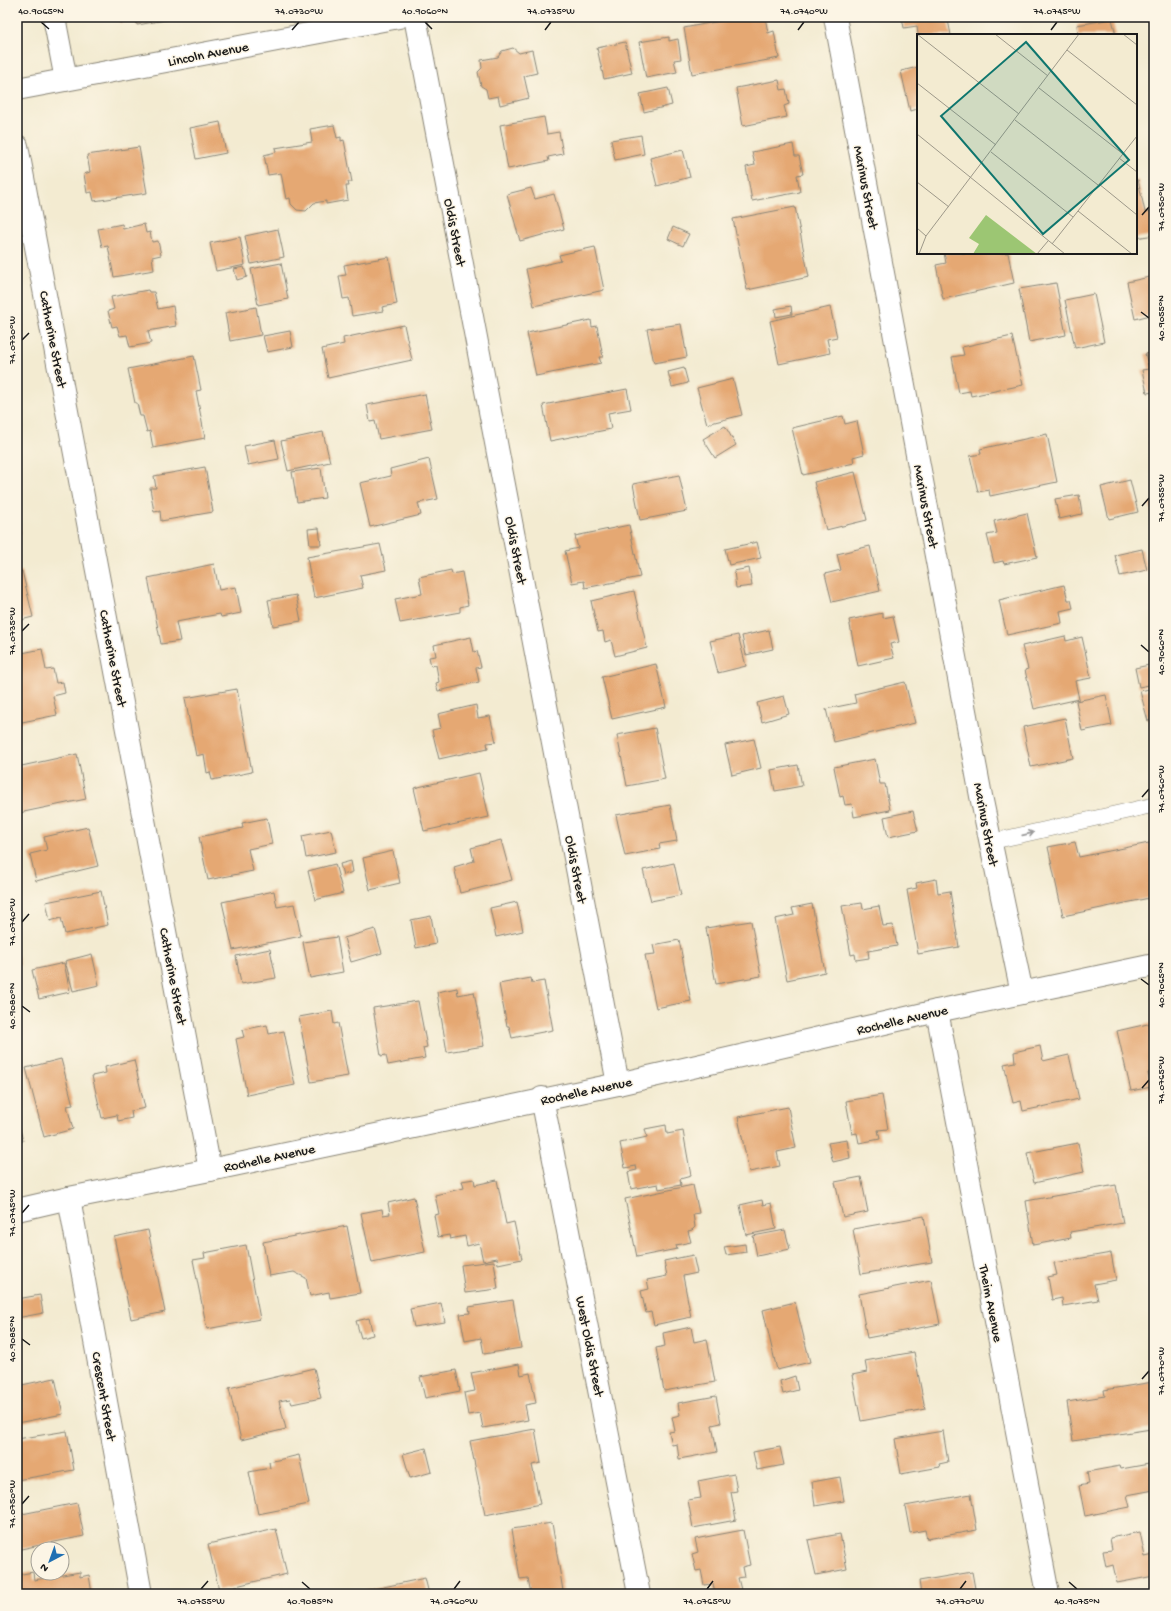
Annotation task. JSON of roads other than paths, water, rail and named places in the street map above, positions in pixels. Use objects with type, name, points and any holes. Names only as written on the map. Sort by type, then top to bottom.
[{"type":"street","points":[[54,17],[66,80]]},
{"type":"street","name":"Lincoln Avenue","points":[[17,89],[399,17]]},
{"type":"street","name":"Oldis Street","points":[[416,17],[618,1084]]},
{"type":"street","name":"Marinus Street","points":[[835,17],[990,842],[1022,993]]},
{"type":"street","name":"Catherine Street","points":[[17,146],[210,1170]]},
{"type":"street","name":"Rochelle Avenue","points":[[17,1210],[542,1098],[618,1084],[937,1011],[1154,965]]},
{"type":"street","name":"Theim Avenue","points":[[937,1011],[1048,1594]]},
{"type":"street","name":"West Oldis Street","points":[[542,1098],[639,1594]]},
{"type":"street","name":"Crescent Street","points":[[69,1198],[141,1594]]},
{"type":"lane","points":[[990,842],[1154,805]]}]
